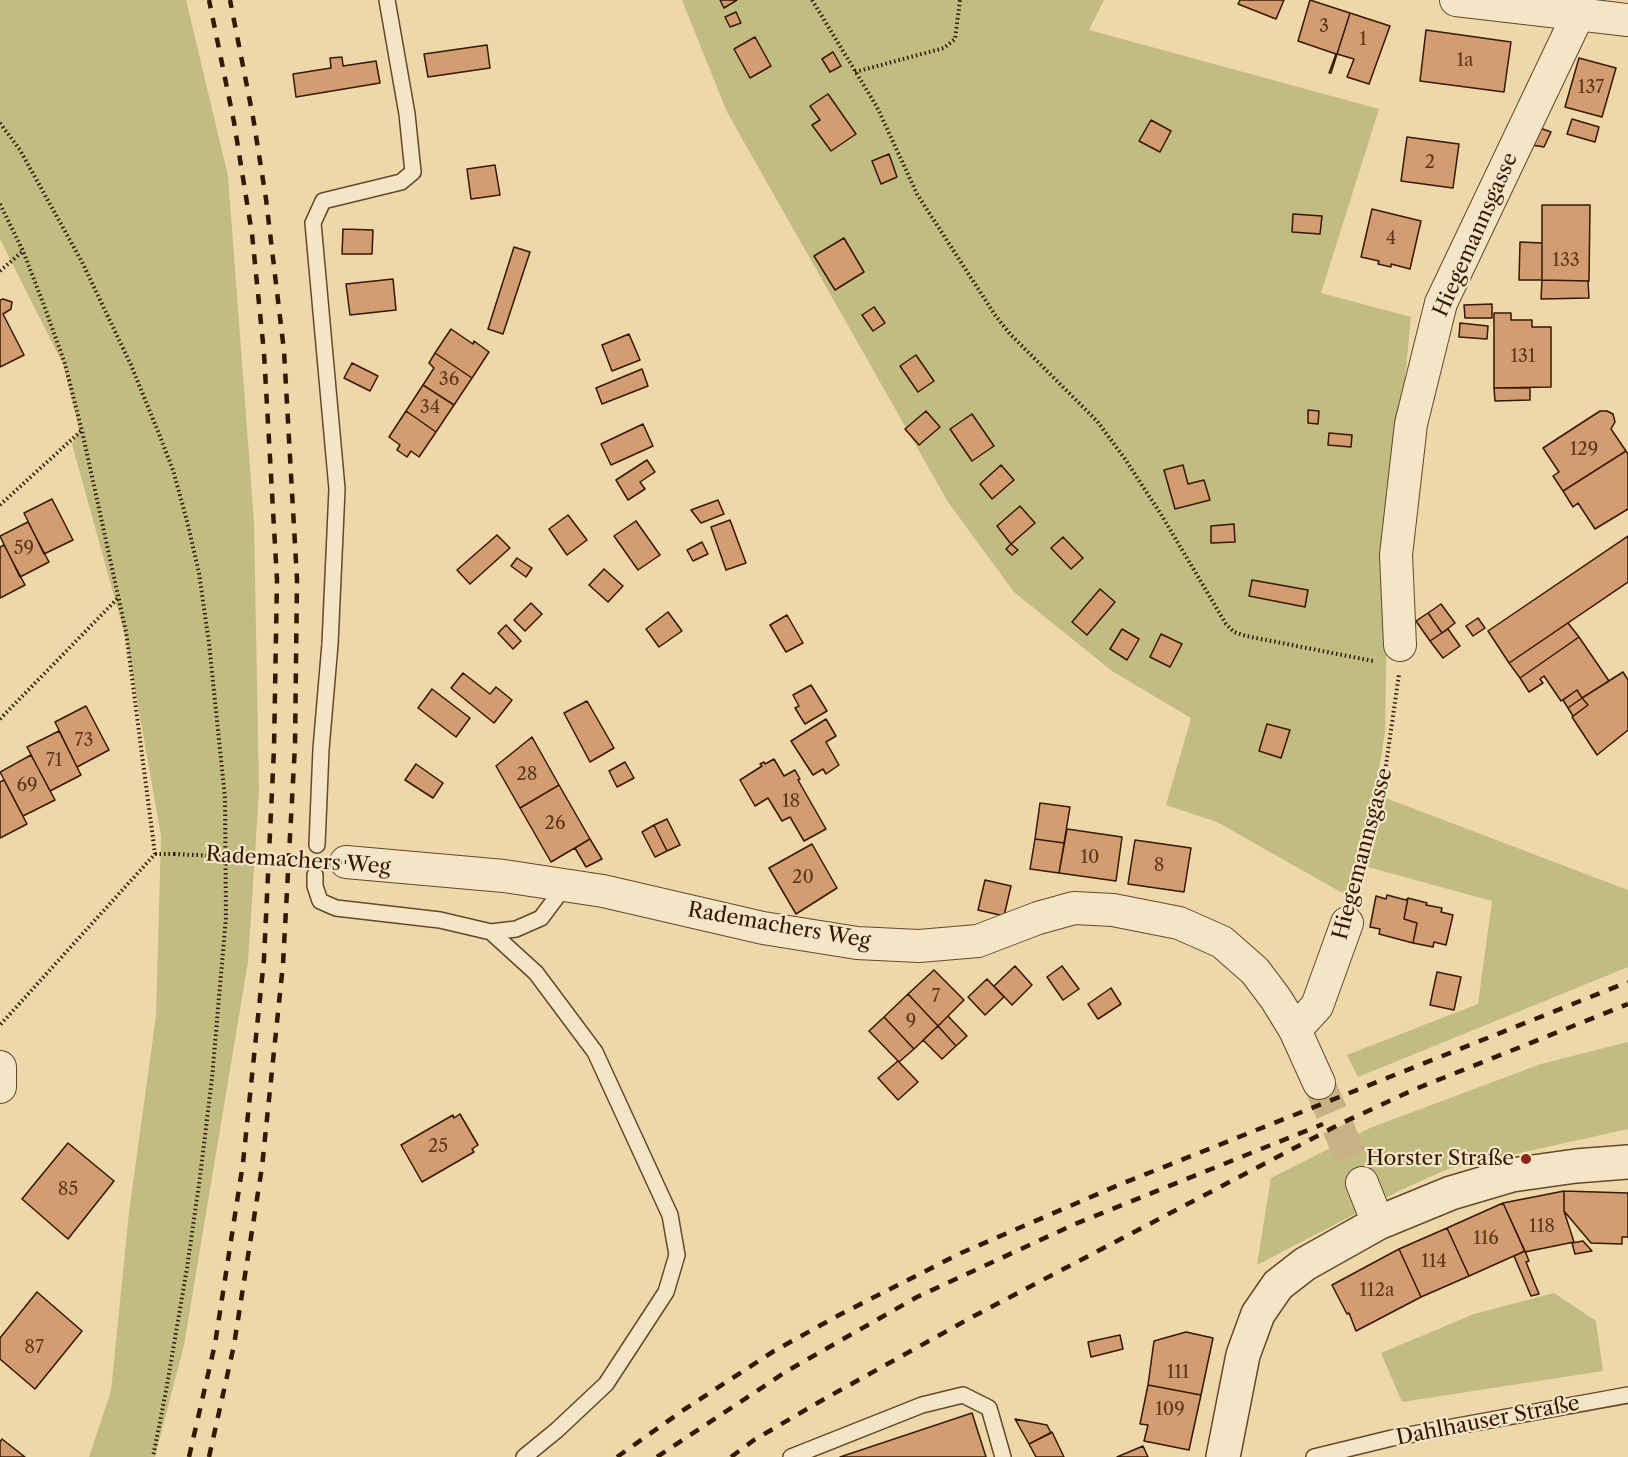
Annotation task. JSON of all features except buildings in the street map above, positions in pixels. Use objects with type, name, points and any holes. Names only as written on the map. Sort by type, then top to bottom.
[{"type":"street","points":[[1456,0],[1628,20]]},
{"type":"street","name":"Hiegemannsgasse","points":[[1392,658],[1396,555],[1411,424],[1441,303],[1578,15]]},
{"type":"street","name":"Rademachers Weg","points":[[346,862],[504,876],[603,891],[763,928],[857,943],[919,946],[978,941],[1038,918],[1074,908],[1124,912],[1179,923],[1222,942],[1255,971],[1276,999],[1294,1030],[1319,1083]]},
{"type":"street","name":"Hiegemannsgasse","points":[[1294,1030],[1317,1006],[1347,923]]},
{"type":"street","points":[[0,1067],[0,1087]]},
{"type":"street","points":[[1223,1457],[1243,1355],[1258,1314],[1278,1285],[1305,1264],[1378,1223],[1451,1192],[1512,1175],[1576,1166],[1628,1162]]},
{"type":"street","points":[[1362,1184],[1378,1223]]},
{"type":"lane","points":[[317,845],[337,489],[313,223],[323,201],[401,182],[413,172],[407,114],[387,0]]},
{"type":"lane","points":[[315,875],[315,886],[320,901],[336,908],[440,920],[491,932],[516,929],[541,918],[565,886]]},
{"type":"lane","points":[[491,932],[536,973],[595,1052],[670,1215],[677,1255],[666,1292],[606,1384],[524,1457]]},
{"type":"lane","points":[[791,1457],[922,1405],[963,1395],[989,1408],[1003,1457]]},
{"type":"lane","name":"Dahlhauser Straße","points":[[1314,1457],[1392,1438],[1628,1395]]},
{"type":"path","points":[[812,0],[885,122],[917,194],[994,315],[1097,421],[1162,516],[1226,624],[1234,632],[1245,636],[1392,658]]},
{"type":"path","points":[[855,72],[944,48],[955,39],[960,0]]},
{"type":"path","points":[[0,123],[20,150],[82,262],[131,365],[159,434],[173,470],[187,521],[199,573],[209,643],[225,798],[226,917],[212,1078],[198,1189],[180,1313],[153,1457]]},
{"type":"path","points":[[0,204],[23,251],[65,364],[82,431],[126,632],[155,854],[0,1024]]},
{"type":"path","points":[[0,271],[23,251]]},
{"type":"path","points":[[0,505],[82,431]]},
{"type":"path","points":[[0,719],[119,597]]},
{"type":"path","name":"Hiegemannsgasse","points":[[1347,923],[1384,779],[1395,716],[1392,658]]},
{"type":"path","name":"Rademachers Weg","points":[[155,854],[346,862]]},
{"type":"shaded area","points":[[0,0],[186,0],[228,176],[254,522],[259,791],[248,962],[184,1345],[155,1457],[89,1457],[111,1391],[129,1212],[156,1016],[161,836],[127,643],[72,444],[79,430],[63,364],[0,239]]},
{"type":"shaded area","points":[[682,0],[1104,0],[1089,30],[1379,109],[1321,293],[1411,317],[1388,553],[1385,732],[1375,794],[1628,890],[1628,967],[1358,1077],[1347,1055],[1478,1004],[1492,901],[1357,864],[1346,895],[1217,822],[1166,805],[1191,718],[1112,671],[1014,592],[948,502],[727,112]]},
{"type":"shaded area","points":[[1628,1042],[1628,1129],[1448,1169],[1403,1189],[1257,1265],[1271,1178],[1370,1128],[1541,1064]]},
{"type":"shaded area","points":[[1554,1293],[1596,1321],[1603,1371],[1402,1402],[1381,1353],[1474,1314]]},
{"type":"tunnel","points":[[1319,1083],[1362,1183]]},
{"type":"railway","points":[[189,1457],[215,1344],[243,1163],[264,959],[274,749],[277,580],[264,353],[252,234],[234,122],[209,0]]},
{"type":"railway","points":[[209,1457],[234,1345],[262,1167],[283,964],[295,745],[297,580],[284,351],[266,199],[253,117],[230,0]]},
{"type":"railway","points":[[617,1457],[774,1351],[961,1253],[1121,1184],[1628,982]]},
{"type":"railway","points":[[731,1457],[754,1440],[826,1398],[974,1316],[1342,1123],[1413,1090],[1628,1004]]},
{"type":"railway","points":[[657,1457],[787,1371],[917,1297],[1075,1224],[1323,1124]]},
{"type":"place","name":"Horster Straße","points":[[1526,1159]]}]
